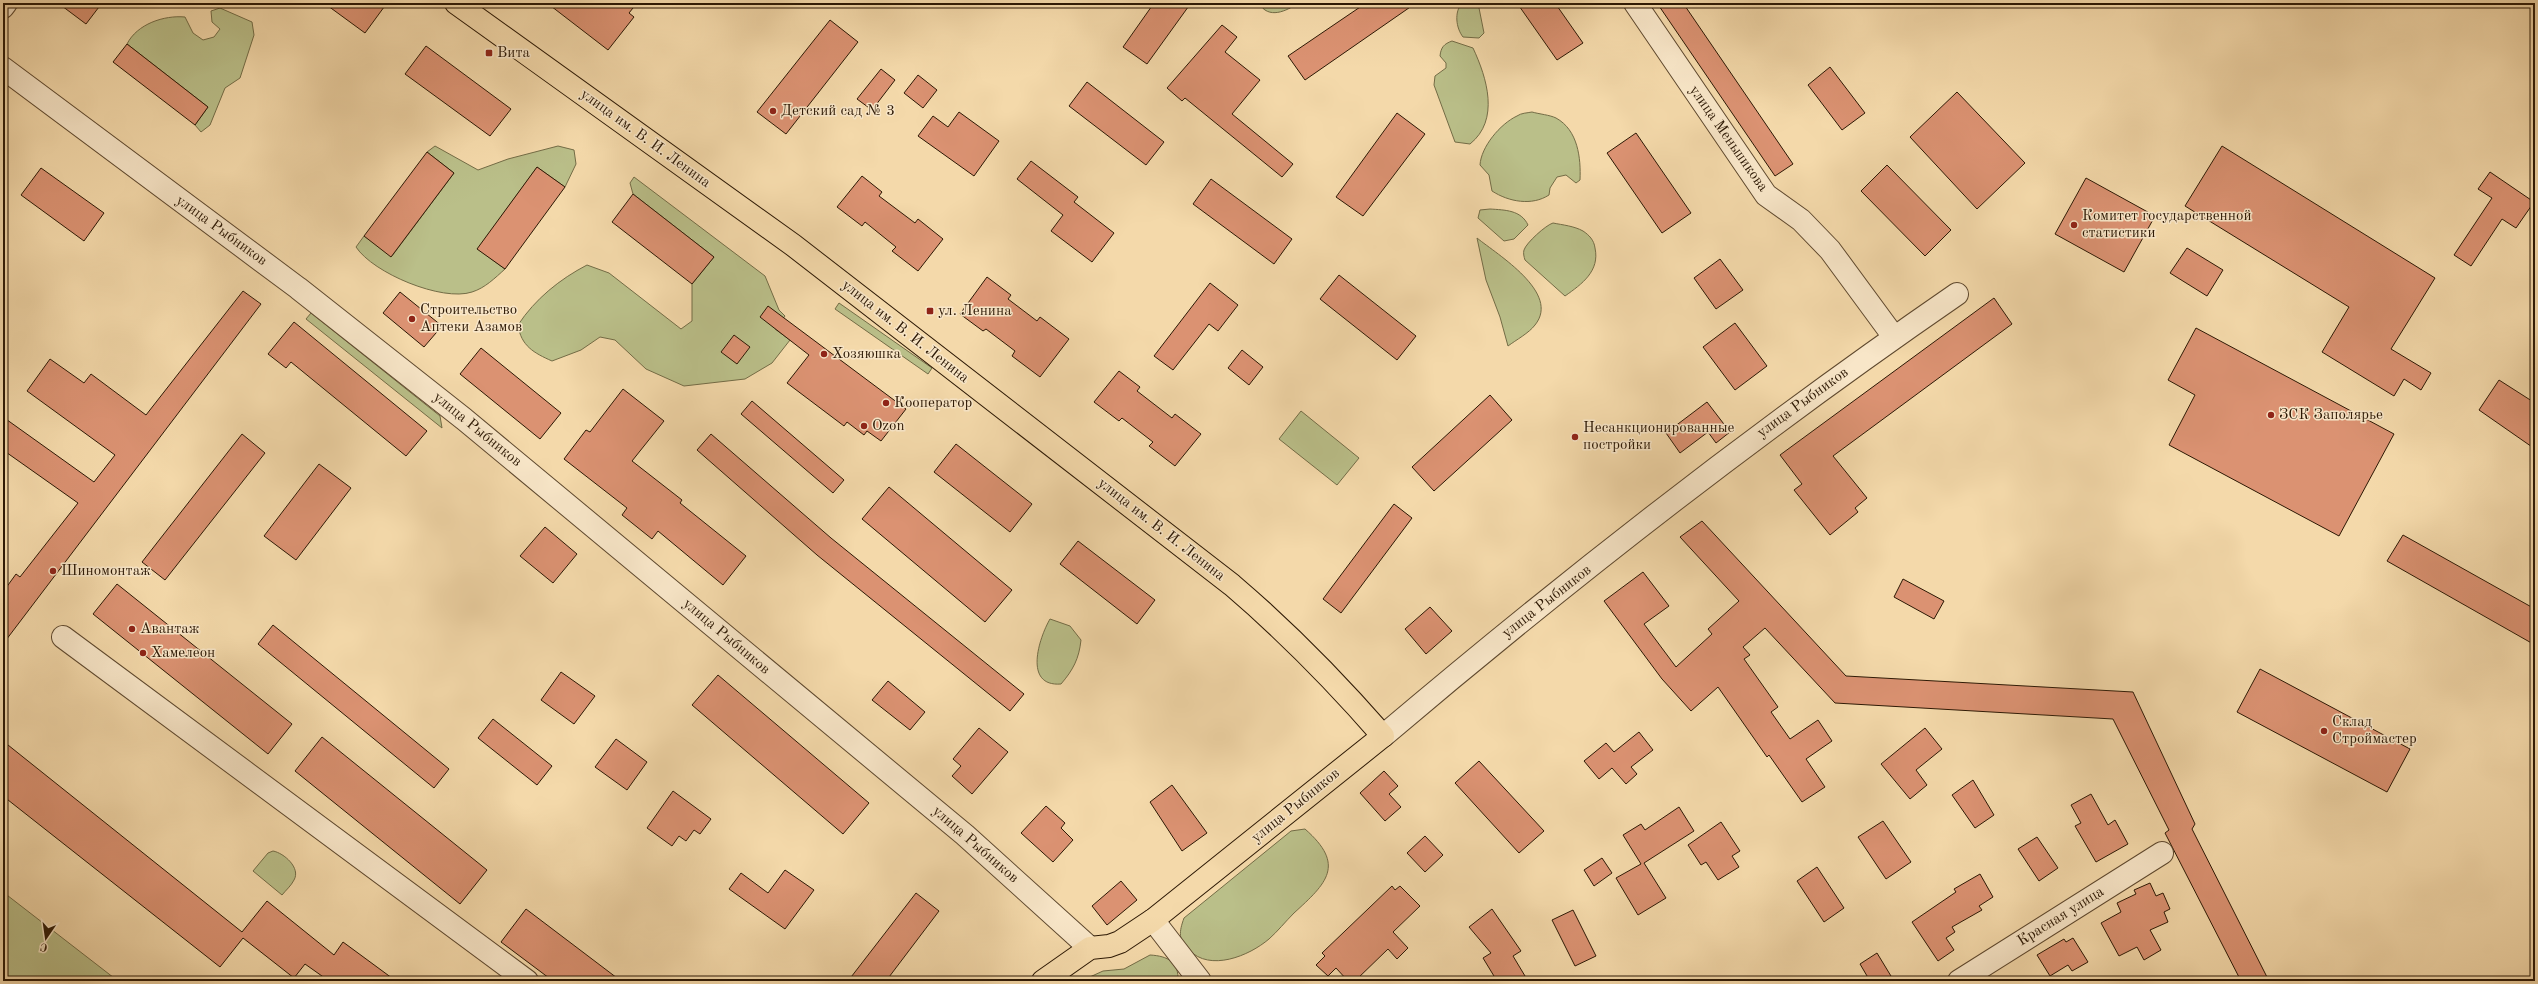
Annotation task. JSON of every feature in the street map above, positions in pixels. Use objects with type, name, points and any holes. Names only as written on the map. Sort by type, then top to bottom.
[{"type":"main road","name":"улица им. В. И. Ленина","points":[[456,3],[793,245],[1232,585],[1278,624],[1338,684],[1383,736]]},
{"type":"main road","name":"улица Рыбников","points":[[1090,948],[1109,946],[1120,942],[1153,920],[1383,736]]},
{"type":"main road","points":[[1043,981],[1090,948]]},
{"type":"street","points":[[3,7],[6,3]]},
{"type":"street","name":"улица Меньшикова","points":[[1635,3],[1766,195],[1801,220],[1830,250],[1894,337]]},
{"type":"street","name":"улица Рыбников","points":[[3,68],[298,288],[464,419],[959,830],[1090,948]]},
{"type":"street","name":"улица Рыбников","points":[[1383,736],[1469,664],[1710,471],[1894,337],[1957,294]]},
{"type":"street","points":[[63,636],[527,981]]},
{"type":"street","name":"Красная улица","points":[[1959,981],[2162,853]]},
{"type":"street","points":[[1153,920],[1200,981]]},
{"type":"green space","points":[[237,3],[262,3],[258,7],[245,7]]},
{"type":"green space","points":[[1259,3],[1298,3],[1289,9],[1272,13],[1263,8]]},
{"type":"green space","points":[[1462,3],[1478,3],[1484,33],[1479,38],[1463,37],[1457,25],[1457,15],[1459,7]]},
{"type":"green space","points":[[220,8],[252,22],[254,35],[240,78],[225,88],[210,125],[201,132],[195,125],[208,107],[127,44],[137,31],[144,26],[160,19],[177,17],[185,17],[193,33],[203,40],[214,37],[220,29],[212,22],[211,11]]},
{"type":"green space","points":[[1452,41],[1473,48],[1483,72],[1486,85],[1488,111],[1485,123],[1479,134],[1470,144],[1455,142],[1434,85],[1435,76],[1446,68],[1446,63],[1440,56],[1441,50],[1445,45]]},
{"type":"green space","points":[[1532,112],[1556,118],[1563,123],[1574,137],[1579,154],[1580,180],[1576,183],[1566,175],[1557,177],[1550,188],[1549,195],[1535,201],[1513,200],[1492,191],[1489,175],[1480,165],[1481,158],[1492,137],[1504,124],[1519,115]]},
{"type":"green space","points":[[435,146],[478,170],[508,159],[558,146],[574,150],[576,164],[565,187],[537,167],[478,249],[505,269],[486,285],[472,292],[459,294],[444,293],[409,283],[377,266],[365,257],[356,247],[364,236],[392,256],[454,173],[427,152]]},
{"type":"green space","points":[[634,177],[765,276],[779,310],[785,316],[775,329],[790,340],[772,363],[745,379],[684,386],[646,369],[615,340],[600,337],[581,350],[552,361],[534,352],[525,344],[518,325],[532,307],[558,283],[587,265],[609,273],[681,329],[692,321],[692,284],[714,257],[633,194],[630,183]]},
{"type":"green space","points":[[1490,209],[1517,214],[1525,220],[1528,225],[1514,239],[1504,241],[1478,218],[1480,210]]},
{"type":"green space","points":[[1553,223],[1580,229],[1591,238],[1595,248],[1595,264],[1592,270],[1578,287],[1565,296],[1525,260],[1524,255],[1526,247],[1532,239]]},
{"type":"green space","points":[[1477,238],[1524,276],[1534,288],[1540,300],[1541,313],[1535,325],[1526,334],[1508,346],[1500,317],[1486,280]]},
{"type":"green space","points":[[839,303],[932,368],[928,374],[835,309]]},
{"type":"green space","points":[[311,313],[440,416],[442,428],[306,319]]},
{"type":"green space","points":[[1301,411],[1359,458],[1337,485],[1279,439]]},
{"type":"green space","points":[[1050,619],[1070,626],[1081,640],[1079,653],[1075,664],[1061,684],[1049,683],[1042,678],[1038,670],[1037,660],[1039,649]]},
{"type":"green space","points":[[1305,829],[1318,842],[1325,853],[1328,863],[1327,873],[1323,883],[1306,902],[1269,939],[1251,951],[1240,956],[1218,961],[1208,960],[1198,957],[1189,950],[1183,943],[1180,936],[1184,918],[1291,831]]},
{"type":"green space","points":[[273,851],[282,855],[290,862],[296,875],[290,886],[282,895],[253,871],[268,853]]},
{"type":"green space","points":[[3,892],[118,981],[3,981]]},
{"type":"green space","points":[[1150,955],[1162,957],[1171,961],[1177,969],[1178,981],[1081,981],[1103,971],[1124,969]]},
{"type":"building","points":[[58,3],[102,3],[86,24]]},
{"type":"building","points":[[324,3],[387,3],[365,33]]},
{"type":"building","points":[[547,3],[637,3],[629,13],[634,17],[608,50]]},
{"type":"building","points":[[1154,3],[1191,3],[1147,64],[1123,47]]},
{"type":"building","points":[[1366,3],[1416,3],[1305,80],[1288,56]]},
{"type":"building","points":[[1517,3],[1555,3],[1583,43],[1557,60]]},
{"type":"building","points":[[1657,3],[1683,3],[1793,164],[1775,176]]},
{"type":"building","points":[[830,20],[858,42],[786,134],[757,112]]},
{"type":"building","points":[[1222,25],[1237,37],[1225,52],[1260,80],[1232,114],[1293,164],[1282,177],[1185,98],[1182,101],[1167,88]]},
{"type":"building","points":[[127,44],[208,107],[195,125],[113,62]]},
{"type":"building","points":[[426,46],[511,109],[490,136],[405,74]]},
{"type":"building","points":[[1830,67],[1865,113],[1842,130],[1808,85]]},
{"type":"building","points":[[881,69],[895,80],[872,110],[857,99]]},
{"type":"building","points":[[918,75],[937,90],[923,108],[904,93]]},
{"type":"building","points":[[1087,82],[1164,142],[1146,165],[1069,106]]},
{"type":"building","points":[[1957,92],[2025,163],[1977,209],[1910,137]]},
{"type":"building","points":[[959,112],[999,141],[974,176],[918,136],[933,116],[948,127]]},
{"type":"building","points":[[1397,113],[1425,134],[1363,216],[1336,197]]},
{"type":"building","points":[[1636,133],[1691,213],[1662,233],[1607,153]]},
{"type":"building","points":[[2222,146],[2435,278],[2391,349],[2431,373],[2421,390],[2404,379],[2394,396],[2322,352],[2349,307],[2185,206]]},
{"type":"building","points":[[427,152],[454,173],[391,257],[364,236]]},
{"type":"building","points":[[1031,161],[1078,197],[1074,202],[1114,233],[1092,262],[1051,231],[1063,215],[1017,179]]},
{"type":"building","points":[[1887,165],[1951,230],[1925,256],[1861,191]]},
{"type":"building","points":[[537,167],[565,187],[505,269],[477,249]]},
{"type":"building","points":[[41,168],[104,213],[84,241],[21,195]]},
{"type":"building","points":[[2490,172],[2534,202],[2516,228],[2502,219],[2471,266],[2454,255],[2492,198],[2478,189]]},
{"type":"building","points":[[862,176],[882,192],[879,196],[915,223],[918,219],[943,239],[918,271],[892,251],[896,247],[865,222],[862,226],[837,207]]},
{"type":"building","points":[[2086,178],[2155,216],[2124,272],[2055,234]]},
{"type":"building","points":[[1211,179],[1292,239],[1274,264],[1193,204]]},
{"type":"building","points":[[633,194],[714,257],[692,284],[612,222]]},
{"type":"building","points":[[2187,248],[2223,270],[2207,296],[2170,273]]},
{"type":"building","points":[[1720,259],[1743,290],[1716,309],[1694,278]]},
{"type":"building","points":[[1339,275],[1416,336],[1397,360],[1320,299]]},
{"type":"building","points":[[987,277],[1011,295],[1008,299],[1037,321],[1040,317],[1069,339],[1040,377],[1012,356],[1015,351],[986,329],[983,331],[960,314]]},
{"type":"building","points":[[1210,283],[1238,305],[1218,331],[1209,324],[1173,370],[1154,356]]},
{"type":"building","points":[[243,291],[261,304],[3,644],[3,592],[16,574],[20,577],[78,503],[3,450],[3,417],[94,482],[115,455],[27,391],[50,359],[84,383],[91,374],[146,415]]},
{"type":"building","name":"Строительство Аптеки Азамов","points":[[400,292],[442,326],[424,347],[383,313]]},
{"type":"building","points":[[1994,298],[2012,324],[1833,456],[1867,498],[1855,508],[1858,512],[1830,535],[1794,490],[1802,484],[1780,455]]},
{"type":"building","points":[[768,306],[906,409],[881,441],[867,431],[864,435],[847,422],[844,426],[787,383],[809,355],[760,317]]},
{"type":"building","points":[[294,322],[427,431],[406,456],[291,362],[286,368],[268,354]]},
{"type":"building","points":[[1735,323],[1767,366],[1735,390],[1703,347]]},
{"type":"building","name":"ЗСК Заполярье","points":[[2196,328],[2394,434],[2339,536],[2169,445],[2195,395],[2168,380]]},
{"type":"building","points":[[734,335],[750,347],[737,364],[721,352]]},
{"type":"building","points":[[481,348],[561,413],[540,439],[460,374]]},
{"type":"building","points":[[1242,350],[1263,367],[1249,385],[1228,368]]},
{"type":"building","points":[[1119,371],[1140,387],[1137,391],[1172,418],[1175,414],[1201,434],[1175,466],[1149,446],[1153,442],[1122,418],[1119,421],[1094,402]]},
{"type":"building","points":[[2499,380],[2535,403],[2535,449],[2479,410]]},
{"type":"building","points":[[623,389],[664,421],[632,461],[682,500],[680,503],[746,556],[723,585],[658,531],[652,539],[622,515],[627,508],[564,459],[586,430],[590,432]]},
{"type":"building","points":[[1490,395],[1512,420],[1434,491],[1412,467]]},
{"type":"building","points":[[752,401],[844,480],[833,493],[741,414]]},
{"type":"building","points":[[1707,402],[1730,432],[1716,443],[1708,432],[1680,453],[1666,433]]},
{"type":"building","points":[[242,434],[265,453],[165,580],[142,562]]},
{"type":"building","points":[[711,434],[831,538],[1024,694],[1010,711],[817,555],[697,450]]},
{"type":"building","points":[[956,444],[1032,504],[1010,532],[934,472]]},
{"type":"building","points":[[319,464],[351,488],[296,560],[264,536]]},
{"type":"building","points":[[889,487],[1012,590],[985,622],[862,519]]},
{"type":"building","points":[[1394,504],[1412,518],[1341,613],[1323,599]]},
{"type":"building","points":[[1702,521],[1846,676],[2133,692],[2195,824],[2192,829],[2269,981],[2241,981],[2165,833],[2169,830],[2113,719],[1835,703],[1765,628],[1743,647],[1750,655],[1744,659],[1778,707],[1771,712],[1790,739],[1818,720],[1832,741],[1806,759],[1825,787],[1802,802],[1769,755],[1767,757],[1718,687],[1691,711],[1662,679],[1604,601],[1643,572],[1669,606],[1644,624],[1676,667],[1712,634],[1708,629],[1739,601],[1680,537]]},
{"type":"building","points":[[545,527],[577,554],[553,583],[520,556]]},
{"type":"building","points":[[2403,535],[2535,609],[2535,645],[2387,561]]},
{"type":"building","points":[[1078,541],[1155,600],[1137,624],[1060,564]]},
{"type":"building","points":[[1903,579],[1944,601],[1934,619],[1894,597]]},
{"type":"building","points":[[117,584],[292,724],[268,754],[93,614]]},
{"type":"building","points":[[1430,607],[1452,631],[1426,654],[1405,629]]},
{"type":"building","points":[[273,625],[449,769],[434,788],[258,644]]},
{"type":"building","name":"Склад Строймастер","points":[[2260,669],[2410,749],[2387,792],[2237,712]]},
{"type":"building","points":[[561,672],[595,696],[574,724],[541,700]]},
{"type":"building","points":[[718,675],[869,803],[843,834],[692,705]]},
{"type":"building","points":[[888,681],[925,712],[910,730],[872,700]]},
{"type":"building","points":[[493,719],[552,766],[537,785],[478,738]]},
{"type":"building","points":[[979,728],[1008,752],[972,794],[952,776],[961,766],[953,759]]},
{"type":"building","points":[[1925,728],[1942,749],[1916,770],[1927,785],[1910,799],[1881,764]]},
{"type":"building","points":[[1639,732],[1653,750],[1631,767],[1637,774],[1626,784],[1612,768],[1599,779],[1584,761],[1606,743],[1614,752]]},
{"type":"building","points":[[322,737],[487,870],[460,904],[295,771]]},
{"type":"building","points":[[616,739],[647,762],[627,790],[595,767]]},
{"type":"building","points":[[3,741],[242,932],[267,901],[334,955],[343,942],[396,981],[329,981],[305,964],[294,978],[243,938],[220,967],[3,796]]},
{"type":"building","points":[[1479,761],[1544,831],[1519,853],[1455,783]]},
{"type":"building","points":[[1384,771],[1398,786],[1389,794],[1401,807],[1385,821],[1360,793]]},
{"type":"building","points":[[1973,780],[1994,815],[1975,828],[1952,795]]},
{"type":"building","points":[[1172,785],[1207,833],[1182,851],[1150,802]]},
{"type":"building","points":[[673,791],[711,819],[700,834],[694,830],[686,841],[679,836],[672,846],[647,828]]},
{"type":"building","points":[[2091,794],[2108,825],[2115,820],[2128,844],[2096,862],[2075,826],[2081,823],[2071,805]]},
{"type":"building","points":[[1046,806],[1065,823],[1061,828],[1073,840],[1053,862],[1021,833]]},
{"type":"building","points":[[1679,807],[1694,831],[1644,863],[1666,898],[1638,915],[1616,878],[1641,864],[1623,835],[1641,824],[1645,830]]},
{"type":"building","points":[[1883,821],[1911,862],[1886,879],[1858,837]]},
{"type":"building","points":[[1721,822],[1740,851],[1732,856],[1739,867],[1718,880],[1706,862],[1701,865],[1688,845]]},
{"type":"building","points":[[1425,836],[1443,855],[1425,872],[1407,853]]},
{"type":"building","points":[[2037,837],[2058,868],[2039,881],[2018,849]]},
{"type":"building","points":[[1602,858],[1612,873],[1594,886],[1584,870]]},
{"type":"building","points":[[1817,867],[1844,908],[1824,922],[1797,881]]},
{"type":"building","points":[[785,870],[814,890],[785,929],[729,889],[741,873],[768,893]]},
{"type":"building","points":[[1980,874],[1993,897],[1979,906],[1982,910],[1952,927],[1955,932],[1946,938],[1954,950],[1938,961],[1912,922],[1956,892],[1954,889]]},
{"type":"building","points":[[1121,881],[1137,900],[1107,925],[1092,906]]},
{"type":"building","points":[[2150,883],[2156,896],[2163,893],[2170,909],[2164,912],[2168,922],[2150,930],[2161,950],[2144,960],[2137,947],[2119,956],[2101,923],[2121,912],[2117,903],[2136,894],[2134,890]]},
{"type":"building","points":[[1392,886],[1395,890],[1400,886],[1420,906],[1393,932],[1408,948],[1397,959],[1388,949],[1355,981],[1348,981],[1336,968],[1328,976],[1316,965],[1325,956],[1322,953]]},
{"type":"building","points":[[916,893],[939,911],[886,981],[848,981]]},
{"type":"building","points":[[526,909],[621,981],[553,981],[501,942]]},
{"type":"building","points":[[1492,909],[1521,951],[1513,956],[1528,981],[1497,981],[1483,958],[1491,953],[1469,927]]},
{"type":"building","points":[[1573,910],[1596,956],[1575,966],[1552,920]]},
{"type":"building","points":[[2073,938],[2088,962],[2072,971],[2068,965],[2050,976],[2037,955],[2064,939],[2066,942]]},
{"type":"building","points":[[1877,953],[1894,981],[1870,981],[1860,964]]},
{"type":"place","name":"Вита","points":[[489,53]]},
{"type":"place","name":"Детский сад № 3","points":[[773,111]]},
{"type":"place","name":"Комитет государственной статистики","points":[[2074,225]]},
{"type":"place","name":"ул. Ленина","points":[[930,311]]},
{"type":"place","name":"Строительство Аптеки Азамов","points":[[412,319]]},
{"type":"place","name":"Хозяюшка","points":[[824,354]]},
{"type":"place","name":"Кооператор","points":[[886,403]]},
{"type":"place","name":"ЗСК Заполярье","points":[[2271,415]]},
{"type":"place","name":"Ozon","points":[[864,426]]},
{"type":"place","name":"Несанкционированные постройки","points":[[1575,437]]},
{"type":"place","name":"Шиномонтаж","points":[[53,571]]},
{"type":"place","name":"Авантаж","points":[[132,629]]},
{"type":"place","name":"Хамелеон","points":[[143,653]]},
{"type":"place","name":"Склад Строймастер","points":[[2324,731]]}]
